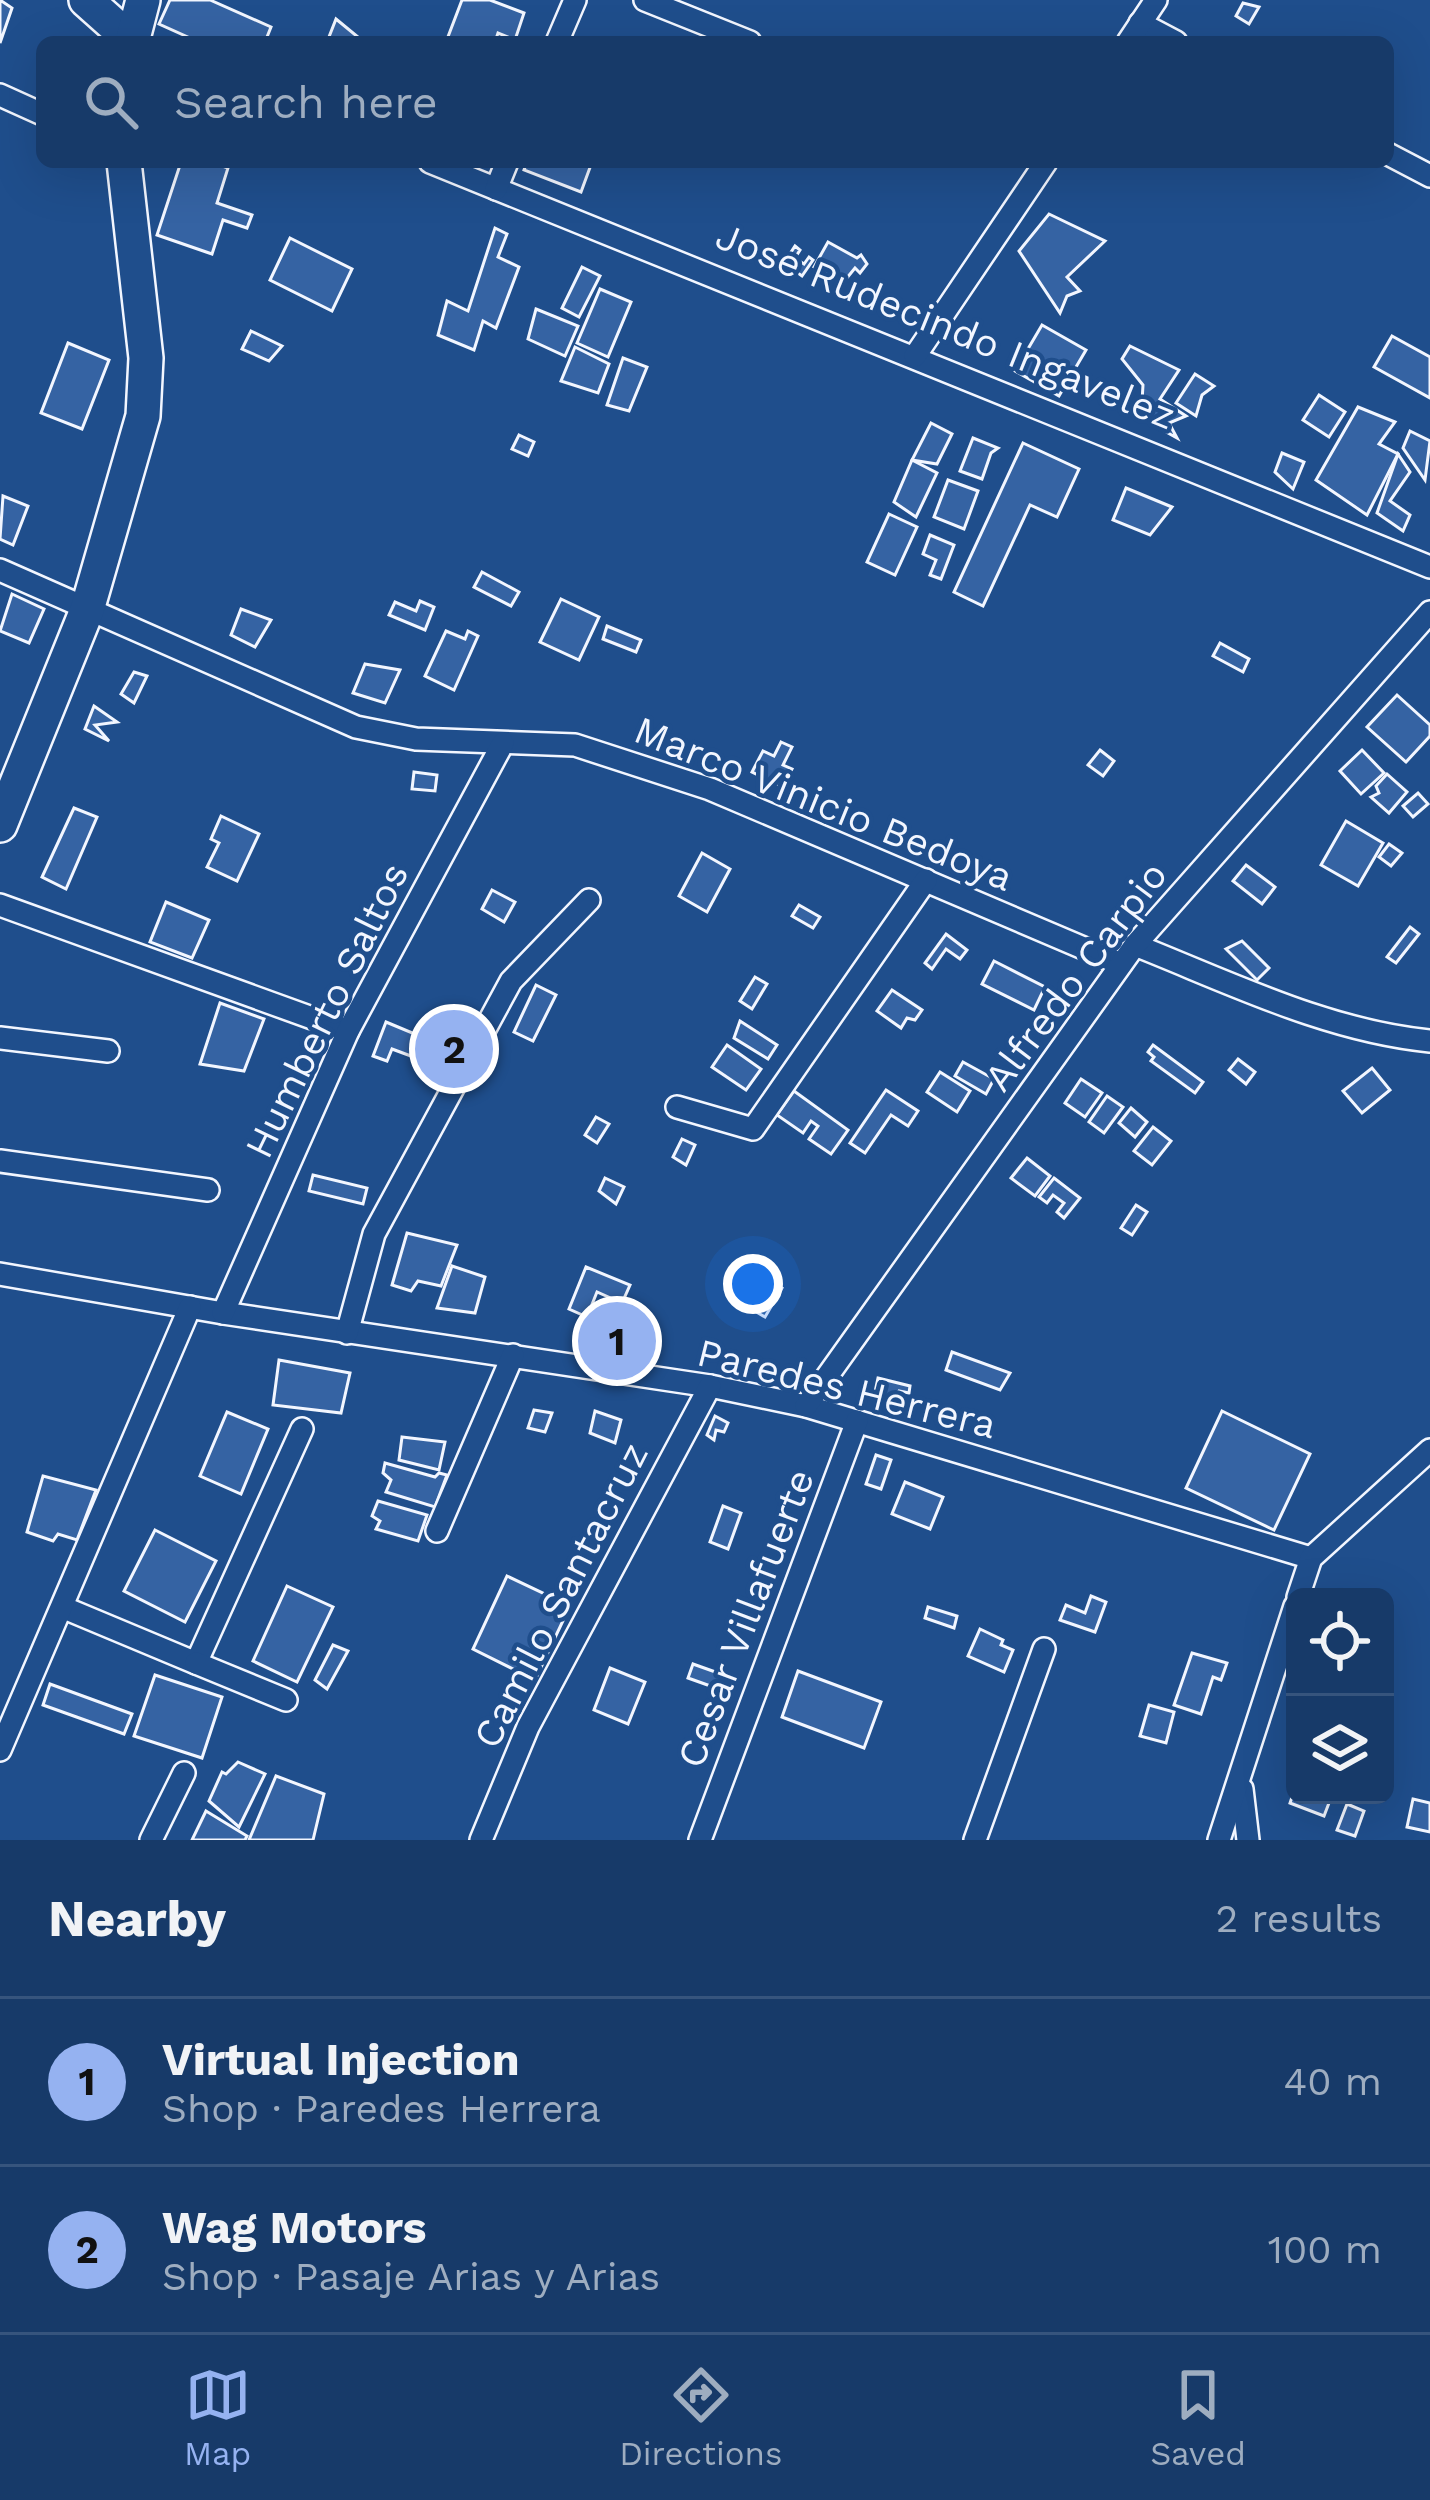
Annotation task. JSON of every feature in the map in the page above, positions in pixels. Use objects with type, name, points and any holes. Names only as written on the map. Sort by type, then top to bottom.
[{"type":"street","points":[[86,0],[126,36]]},
{"type":"street","points":[[134,36],[143,0]]},
{"type":"street","points":[[559,36],[574,0]]},
{"type":"street","points":[[645,0],[735,36]]},
{"type":"street","points":[[1134,33],[1156,0]]},
{"type":"street","points":[[0,95],[36,111]]},
{"type":"street","points":[[1394,157],[1430,176]]},
{"type":"street","points":[[0,825],[87,610],[143,416],[146,358],[125,168]]},
{"type":"street","name":"Jose Rudecindo Ingavelez","points":[[445,168],[1430,567]]},
{"type":"street","points":[[496,189],[505,168]]},
{"type":"street","points":[[915,356],[1042,168]]},
{"type":"street","name":"Marco Vinicio Bedoya","points":[[0,570],[356,728],[416,739],[575,745],[637,764],[710,789],[1121,964]]},
{"type":"street","name":"Alfredo Carpio","points":[[806,1406],[1135,945],[1430,612]]},
{"type":"street","name":"Humberto Saltos","points":[[223,1313],[348,1031],[503,743]]},
{"type":"street","points":[[677,1107],[753,1129],[926,880]]},
{"type":"street","points":[[347,1333],[374,1234],[511,981],[589,900]]},
{"type":"street","points":[[0,905],[348,1031]]},
{"type":"street","points":[[1135,945],[1317,1018],[1396,1038],[1430,1041]]},
{"type":"street","points":[[0,1038],[107,1051]]},
{"type":"street","points":[[0,1161],[208,1190]]},
{"type":"street","name":"Paredes Herrera","points":[[0,1274],[347,1333],[710,1386],[806,1406],[1311,1558]]},
{"type":"street","points":[[0,1750],[190,1307]]},
{"type":"street","points":[[437,1531],[513,1354]]},
{"type":"street","name":"Camilo Santacruz","points":[[481,1840],[528,1727],[710,1386]]},
{"type":"street","name":"Cesar Villafuerte","points":[[700,1840],[857,1421]]},
{"type":"street","points":[[196,1663],[302,1429]]},
{"type":"street","points":[[1301,1588],[1311,1558],[1430,1450]]},
{"type":"street","points":[[62,1607],[286,1700]]},
{"type":"street","points":[[1219,1840],[1286,1634]]},
{"type":"street","points":[[975,1840],[1044,1649]]},
{"type":"street","points":[[152,1840],[184,1773]]},
{"type":"street","points":[[1241,1776],[1248,1840]]},
{"type":"building","points":[[0,0],[12,8],[0,43]]},
{"type":"building","points":[[170,0],[210,0],[271,27],[267,36],[186,36],[159,24]]},
{"type":"building","points":[[462,0],[490,0],[524,13],[516,36],[448,36]]},
{"type":"building","points":[[1243,3],[1259,7],[1249,24],[1236,16]]},
{"type":"building","points":[[336,19],[357,36],[329,36]]},
{"type":"building","points":[[179,168],[228,168],[217,203],[252,215],[247,228],[223,220],[212,254],[157,235]]},
{"type":"building","points":[[525,168],[590,168],[581,192]]},
{"type":"building","points":[[1049,214],[1105,241],[1067,277],[1080,291],[1067,296],[1060,313],[1019,251]]},
{"type":"building","points":[[495,228],[507,234],[498,257],[519,267],[496,328],[483,321],[474,350],[438,335],[447,301],[468,311]]},
{"type":"building","points":[[290,238],[352,269],[332,311],[270,280]]},
{"type":"building","points":[[828,242],[857,258],[861,255],[867,264],[860,273],[855,268],[842,284],[814,267]]},
{"type":"building","points":[[795,246],[800,250],[795,258],[804,264],[809,257],[813,260],[802,276],[784,263]]},
{"type":"building","points":[[582,267],[600,276],[579,317],[562,308]]},
{"type":"building","points":[[600,289],[631,302],[608,357],[577,343]]},
{"type":"building","points":[[536,309],[578,326],[565,356],[528,339]]},
{"type":"building","points":[[1042,325],[1086,350],[1059,396],[1015,371]]},
{"type":"building","points":[[251,331],[282,346],[269,361],[242,349]]},
{"type":"building","points":[[1392,336],[1430,357],[1430,398],[1374,367]]},
{"type":"building","points":[[68,343],[109,360],[82,429],[41,413]]},
{"type":"building","points":[[1130,346],[1179,370],[1160,399],[1186,416],[1169,423],[1177,438],[1141,418],[1143,385],[1122,359]]},
{"type":"building","points":[[575,347],[609,364],[598,393],[561,381]]},
{"type":"building","points":[[623,358],[647,367],[629,411],[607,405]]},
{"type":"building","points":[[1195,374],[1214,386],[1202,395],[1196,416],[1176,403]]},
{"type":"building","points":[[1319,395],[1345,412],[1329,437],[1303,420]]},
{"type":"building","points":[[1358,407],[1395,422],[1379,444],[1398,454],[1367,515],[1316,480]]},
{"type":"building","points":[[931,423],[952,434],[937,464],[912,460]]},
{"type":"building","points":[[1410,431],[1430,441],[1425,480],[1403,448]]},
{"type":"building","points":[[519,435],[534,442],[528,456],[512,449]]},
{"type":"building","points":[[973,438],[998,448],[991,453],[982,479],[960,471]]},
{"type":"building","points":[[1023,443],[1079,469],[1057,517],[1030,505],[983,606],[954,592]]},
{"type":"building","points":[[1282,453],[1304,462],[1293,489],[1275,472]]},
{"type":"building","points":[[1398,454],[1410,472],[1390,501],[1410,515],[1403,531],[1377,513]]},
{"type":"building","points":[[912,460],[937,473],[916,517],[894,502]]},
{"type":"building","points":[[948,480],[978,491],[964,529],[934,517]]},
{"type":"building","points":[[1126,488],[1172,507],[1150,535],[1113,520]]},
{"type":"building","points":[[3,496],[28,506],[13,545],[0,539]]},
{"type":"building","points":[[889,514],[917,527],[895,575],[867,562]]},
{"type":"building","points":[[930,535],[954,545],[941,579],[930,575],[936,560],[923,554]]},
{"type":"building","points":[[482,572],[519,592],[511,606],[474,587]]},
{"type":"building","points":[[12,594],[44,609],[29,643],[0,631]]},
{"type":"building","points":[[561,599],[599,617],[579,660],[540,642]]},
{"type":"building","points":[[420,601],[434,607],[425,630],[389,615],[395,602],[416,611]]},
{"type":"building","points":[[241,609],[271,620],[255,647],[231,635]]},
{"type":"building","points":[[607,626],[641,640],[636,652],[603,639]]},
{"type":"building","points":[[446,631],[465,639],[468,631],[478,636],[454,690],[425,676]]},
{"type":"building","points":[[1220,643],[1249,659],[1243,672],[1213,656]]},
{"type":"building","points":[[365,664],[400,670],[385,703],[353,693]]},
{"type":"building","points":[[134,672],[147,676],[134,703],[121,694]]},
{"type":"building","points":[[1397,695],[1430,725],[1430,736],[1406,762],[1367,727]]},
{"type":"building","points":[[94,706],[117,722],[95,725],[109,741],[85,729]]},
{"type":"building","points":[[781,742],[792,747],[783,765],[792,769],[783,787],[752,772],[763,751],[774,756]]},
{"type":"building","points":[[1100,750],[1114,761],[1103,776],[1088,765]]},
{"type":"building","points":[[1362,750],[1384,773],[1361,794],[1340,771]]},
{"type":"building","points":[[414,772],[437,775],[435,791],[412,789]]},
{"type":"building","points":[[1387,774],[1407,792],[1389,813],[1371,797],[1379,793],[1376,786]]},
{"type":"building","points":[[1418,793],[1428,804],[1413,817],[1403,806]]},
{"type":"building","points":[[74,808],[97,817],[66,889],[42,877]]},
{"type":"building","points":[[221,816],[259,834],[237,881],[207,867],[219,843],[211,839]]},
{"type":"building","points":[[1346,821],[1383,843],[1358,886],[1321,865]]},
{"type":"building","points":[[1389,844],[1402,853],[1391,866],[1379,857]]},
{"type":"building","points":[[702,853],[730,869],[707,912],[679,896]]},
{"type":"building","points":[[1246,865],[1275,887],[1262,904],[1233,881]]},
{"type":"building","points":[[492,890],[515,902],[504,922],[482,909]]},
{"type":"building","points":[[166,902],[209,920],[192,958],[150,942]]},
{"type":"building","points":[[799,905],[820,917],[813,928],[792,916]]},
{"type":"building","points":[[1410,927],[1419,934],[1396,963],[1387,957]]},
{"type":"building","points":[[946,934],[967,950],[960,959],[946,949],[932,969],[925,963]]},
{"type":"building","points":[[1242,941],[1269,968],[1257,980],[1226,949]]},
{"type":"building","points":[[994,961],[1045,987],[1034,1010],[982,984]]},
{"type":"building","points":[[755,977],[767,984],[752,1009],[740,1001]]},
{"type":"building","points":[[536,985],[556,995],[533,1041],[514,1032]]},
{"type":"building","points":[[892,990],[922,1010],[915,1020],[907,1018],[901,1028],[877,1011]]},
{"type":"building","points":[[220,1003],[264,1019],[244,1071],[200,1064]]},
{"type":"building","points":[[740,1021],[777,1045],[768,1059],[734,1038]]},
{"type":"building","points":[[386,1022],[427,1039],[419,1059],[392,1049],[387,1061],[373,1056]]},
{"type":"building","points":[[727,1045],[761,1069],[746,1090],[712,1067]]},
{"type":"building","points":[[1153,1045],[1203,1082],[1195,1093],[1151,1061],[1154,1057],[1148,1052]]},
{"type":"building","points":[[1238,1059],[1255,1072],[1246,1084],[1229,1070]]},
{"type":"building","points":[[963,1062],[994,1079],[986,1094],[955,1076]]},
{"type":"building","points":[[1372,1068],[1390,1090],[1362,1113],[1343,1091]]},
{"type":"building","points":[[940,1072],[970,1091],[957,1112],[927,1092]]},
{"type":"building","points":[[1081,1079],[1102,1093],[1085,1117],[1065,1103]]},
{"type":"building","points":[[886,1090],[918,1111],[908,1126],[891,1115],[865,1153],[850,1143]]},
{"type":"building","points":[[794,1091],[848,1130],[831,1154],[809,1139],[818,1126],[811,1121],[803,1133],[777,1115]]},
{"type":"building","points":[[1107,1096],[1123,1107],[1104,1133],[1089,1122]]},
{"type":"building","points":[[1131,1108],[1147,1122],[1135,1137],[1119,1123]]},
{"type":"building","points":[[596,1117],[609,1124],[597,1143],[585,1135]]},
{"type":"building","points":[[1153,1127],[1171,1141],[1152,1165],[1134,1151]]},
{"type":"building","points":[[682,1139],[695,1145],[686,1165],[673,1157]]},
{"type":"building","points":[[1027,1158],[1050,1176],[1035,1196],[1011,1178]]},
{"type":"building","points":[[313,1175],[367,1188],[363,1204],[309,1191]]},
{"type":"building","points":[[605,1178],[624,1187],[616,1204],[599,1191]]},
{"type":"building","points":[[1054,1178],[1080,1198],[1064,1218],[1057,1212],[1064,1203],[1053,1195],[1047,1203],[1039,1197]]},
{"type":"building","points":[[1136,1205],[1147,1212],[1132,1235],[1121,1228]]},
{"type":"building","points":[[407,1233],[457,1245],[441,1286],[418,1281],[411,1291],[392,1285]]},
{"type":"building","points":[[452,1266],[485,1277],[475,1313],[437,1308]]},
{"type":"building","points":[[586,1267],[630,1285],[622,1303],[597,1292],[587,1317],[569,1309]]},
{"type":"building","points":[[755,1271],[782,1288],[765,1317],[738,1301]]},
{"type":"building","points":[[952,1352],[1010,1373],[1000,1390],[946,1370]]},
{"type":"building","points":[[279,1360],[350,1373],[341,1413],[273,1405]]},
{"type":"building","points":[[878,1378],[910,1386],[909,1393],[899,1391],[894,1397],[875,1392]]},
{"type":"building","points":[[534,1410],[552,1413],[545,1432],[528,1428]]},
{"type":"building","points":[[595,1411],[621,1420],[615,1443],[590,1433]]},
{"type":"building","points":[[1222,1411],[1310,1454],[1274,1530],[1186,1488]]},
{"type":"building","points":[[227,1412],[268,1429],[241,1494],[200,1476]]},
{"type":"building","points":[[715,1416],[728,1423],[724,1432],[716,1430],[714,1440],[707,1435]]},
{"type":"building","points":[[402,1437],[445,1442],[439,1470],[399,1460]]},
{"type":"building","points":[[876,1455],[891,1460],[881,1489],[866,1484]]},
{"type":"building","points":[[385,1463],[435,1477],[447,1475],[435,1507],[386,1492],[391,1480],[383,1473]]},
{"type":"building","points":[[43,1476],[96,1490],[77,1540],[58,1534],[53,1541],[27,1532]]},
{"type":"building","points":[[905,1482],[943,1497],[930,1529],[892,1514]]},
{"type":"building","points":[[378,1501],[427,1515],[418,1541],[376,1529],[380,1521],[372,1516]]},
{"type":"building","points":[[723,1506],[741,1513],[728,1549],[710,1542]]},
{"type":"building","points":[[155,1530],[216,1561],[185,1622],[124,1591]]},
{"type":"building","points":[[507,1576],[570,1606],[535,1680],[473,1649]]},
{"type":"building","points":[[287,1586],[333,1607],[297,1682],[253,1661]]},
{"type":"building","points":[[1091,1596],[1106,1602],[1095,1632],[1060,1620],[1066,1605],[1085,1613]]},
{"type":"building","points":[[928,1607],[957,1616],[954,1628],[925,1618]]},
{"type":"building","points":[[980,1629],[1013,1650],[1004,1672],[968,1656]]},
{"type":"building","points":[[333,1645],[348,1651],[327,1689],[315,1680]]},
{"type":"building","points":[[1192,1653],[1227,1663],[1221,1680],[1213,1677],[1201,1714],[1174,1705]]},
{"type":"building","points":[[693,1664],[721,1674],[716,1688],[688,1678]]},
{"type":"building","points":[[610,1668],[645,1682],[628,1724],[594,1710]]},
{"type":"building","points":[[798,1671],[881,1702],[864,1748],[782,1717]]},
{"type":"building","points":[[155,1675],[222,1697],[202,1758],[134,1736]]},
{"type":"building","points":[[50,1684],[132,1714],[124,1734],[43,1705]]},
{"type":"building","points":[[1149,1705],[1174,1712],[1166,1743],[1140,1736]]},
{"type":"building","points":[[238,1762],[265,1774],[239,1827],[209,1801],[222,1772],[226,1774]]},
{"type":"building","points":[[276,1776],[324,1794],[313,1840],[249,1840]]},
{"type":"building","points":[[1413,1799],[1430,1803],[1430,1832],[1407,1827]]},
{"type":"building","points":[[1293,1804],[1329,1804],[1324,1816]]},
{"type":"building","points":[[1347,1804],[1364,1811],[1355,1836],[1337,1830]]},
{"type":"building","points":[[206,1811],[247,1836],[245,1840],[192,1840]]},
{"type":"place","name":"Wag Motors","points":[[454,1049]]},
{"type":"place","name":"Virtual Injection","points":[[617,1341]]}]
